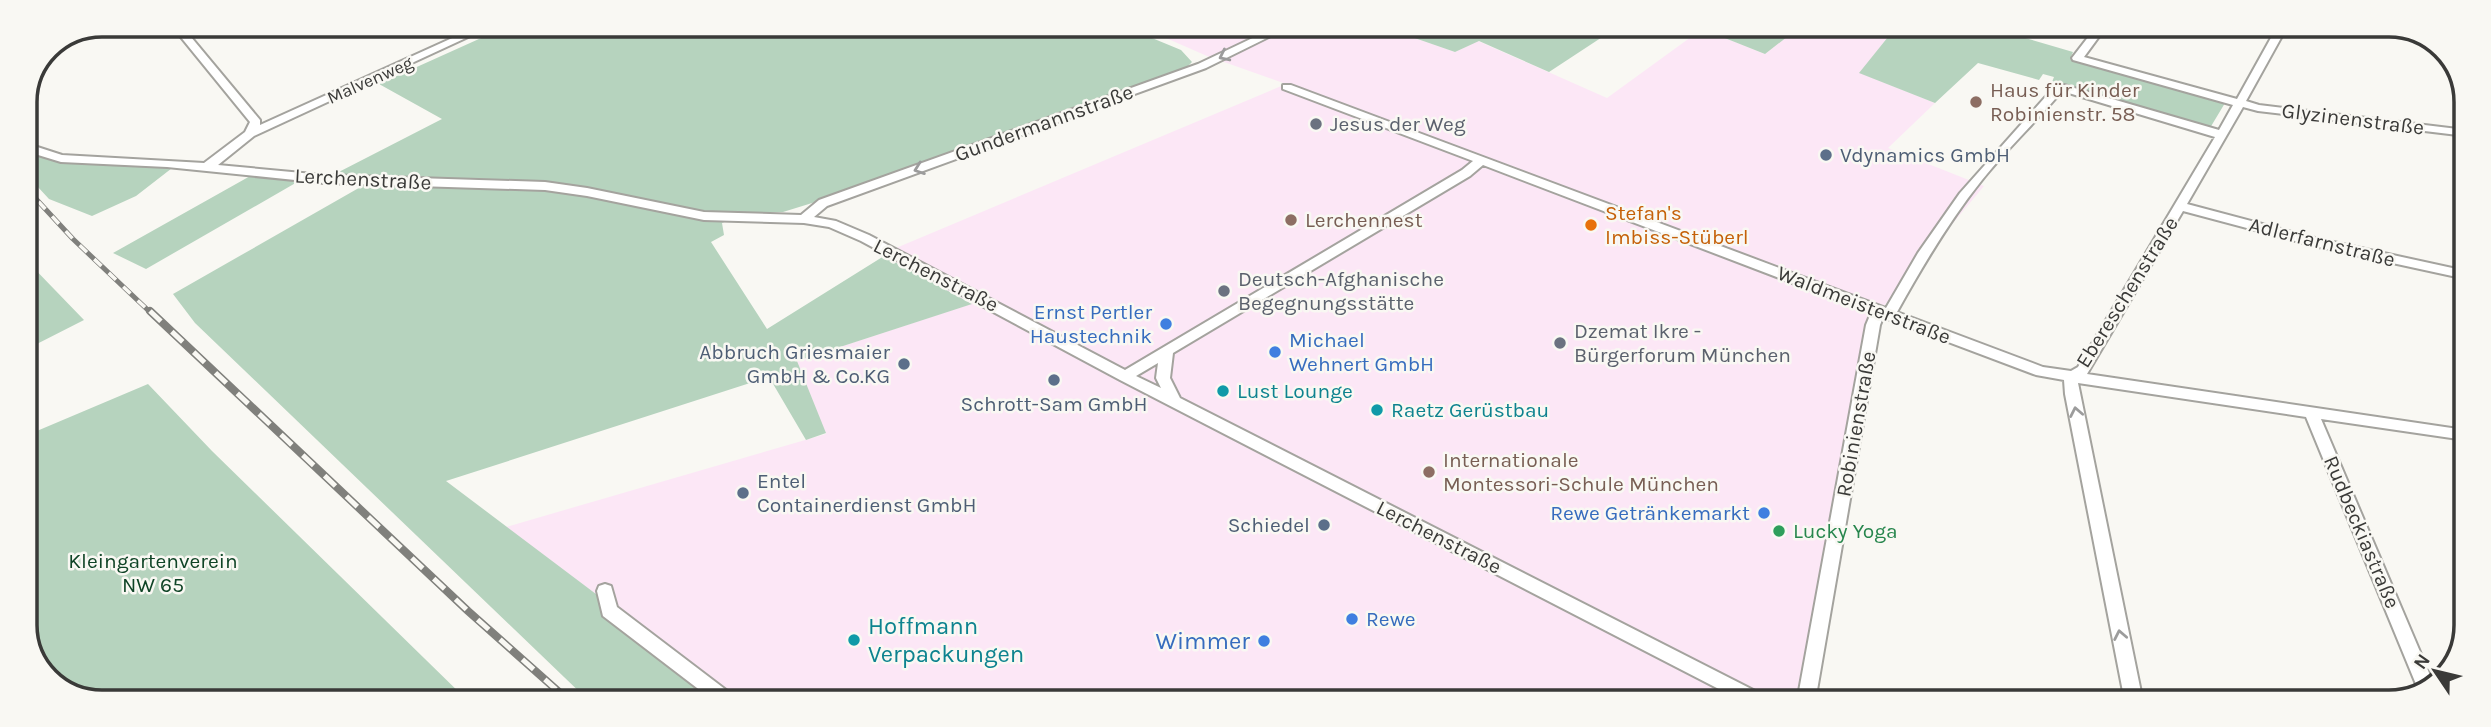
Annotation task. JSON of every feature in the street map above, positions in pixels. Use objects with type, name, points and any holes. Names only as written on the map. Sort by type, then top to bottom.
[{"type":"street","points":[[187,37],[252,115],[256,122],[250,134]]},
{"type":"street","name":"Malvenweg","points":[[207,167],[250,134],[463,37]]},
{"type":"street","name":"Gundermannstraße","points":[[804,219],[823,203],[1202,66],[1263,37]]},
{"type":"street","name":"Glyzinenstraße","points":[[2093,37],[2077,58],[2239,104],[2454,131]]},
{"type":"street","name":"Ebereschenstraße","points":[[2132,690],[2071,378],[2083,370],[2222,135],[2276,37]]},
{"type":"street","name":"Waldmeisterstraße","points":[[1287,87],[2041,372],[2454,433]]},
{"type":"street","name":"Robinienstraße","points":[[1808,690],[1873,325],[1876,316],[1889,314],[1920,259],[1950,214],[2060,87],[2222,135]]},
{"type":"street","name":"Lerchenstraße","points":[[37,151],[61,158],[207,167],[324,179],[545,186],[587,191],[704,216],[804,219],[832,224],[865,238],[1125,376],[1738,690]]},
{"type":"street","points":[[1125,376],[1466,173],[1482,160]]},
{"type":"street","name":"Adlerfarnstraße","points":[[2180,206],[2314,242],[2454,272]]},
{"type":"street","points":[[1167,350],[1163,378],[1174,401]]},
{"type":"street","name":"Rudbeckiastraße","points":[[2312,414],[2423,681]]},
{"type":"street","points":[[605,591],[609,611],[713,690]]},
{"type":"shaded area","points":[[1164,37],[1412,37],[1455,52],[1478,41],[1607,98],[1691,37],[1722,37],[1765,54],[1787,37],[1888,37],[1860,73],[1935,103],[1888,148],[1984,186],[1877,314],[1807,690],[723,690],[506,527],[826,434],[797,361],[971,304],[884,256],[896,248],[1286,84],[1207,56]]},
{"type":"green space","points":[[483,37],[1150,37],[1181,50],[1192,62],[1183,71],[838,195],[783,212],[746,213],[722,223],[724,235],[711,242],[767,329],[884,256],[972,304],[797,361],[826,433],[806,440],[769,377],[446,481],[723,690],[578,690],[195,323],[173,294],[364,185],[344,176],[331,176],[442,119],[379,84]]},
{"type":"green space","points":[[1412,37],[1602,37],[1549,72],[1479,41],[1455,52]]},
{"type":"green space","points":[[1722,37],[1787,37],[1765,54]]},
{"type":"green space","points":[[1888,37],[2022,37],[2073,52],[2070,59],[2225,103],[2210,128],[2052,82],[2054,77],[2043,74],[2039,80],[1978,63],[1935,103],[1859,73]]},
{"type":"green space","points":[[37,152],[54,158],[176,165],[136,196],[92,216],[49,199],[37,186]]},
{"type":"green space","points":[[252,175],[299,181],[146,269],[113,253]]},
{"type":"green space","points":[[37,271],[84,320],[37,344]]},
{"type":"green space","name":"Kleingartenverein NW 65","points":[[148,384],[212,451],[457,690],[94,690],[73,684],[50,665],[38,638],[37,431]]},
{"type":"railway","points":[[37,200],[73,239],[151,313]]},
{"type":"railway","points":[[150,311],[468,611],[557,690]]},
{"type":"place","name":"Haus für Kinder Robinienstr. 58","points":[[1976,102]]},
{"type":"place","name":"Jesus der Weg","points":[[1316,124]]},
{"type":"place","name":"Vdynamics GmbH","points":[[1826,155]]},
{"type":"place","name":"Lerchennest","points":[[1291,220]]},
{"type":"place","name":"Stefan's Imbiss-Stüberl","points":[[1591,225]]},
{"type":"place","name":"Deutsch-Afghanische Begegnungsstätte","points":[[1224,291]]},
{"type":"place","name":"Ernst Pertler Haustechnik","points":[[1166,324]]},
{"type":"place","name":"Dzemat Ikre - Bürgerforum München","points":[[1560,343]]},
{"type":"place","name":"Michael Wehnert GmbH","points":[[1275,352]]},
{"type":"place","name":"Abbruch Griesmaier GmbH & Co.KG","points":[[904,364]]},
{"type":"place","name":"Schrott-Sam GmbH","points":[[1054,380]]},
{"type":"place","name":"Lust Lounge","points":[[1223,391]]},
{"type":"place","name":"Raetz Gerüstbau","points":[[1377,410]]},
{"type":"place","name":"Internationale Montessori-Schule München","points":[[1429,472]]},
{"type":"place","name":"Entel Containerdienst GmbH","points":[[743,493]]},
{"type":"place","name":"Rewe Getränkemarkt","points":[[1764,513]]},
{"type":"place","name":"Schiedel","points":[[1324,525]]},
{"type":"place","name":"Lucky Yoga","points":[[1779,531]]},
{"type":"place","name":"Rewe","points":[[1352,619]]},
{"type":"place","name":"Hoffmann Verpackungen","points":[[854,640]]},
{"type":"place","name":"Wimmer","points":[[1264,641]]}]
